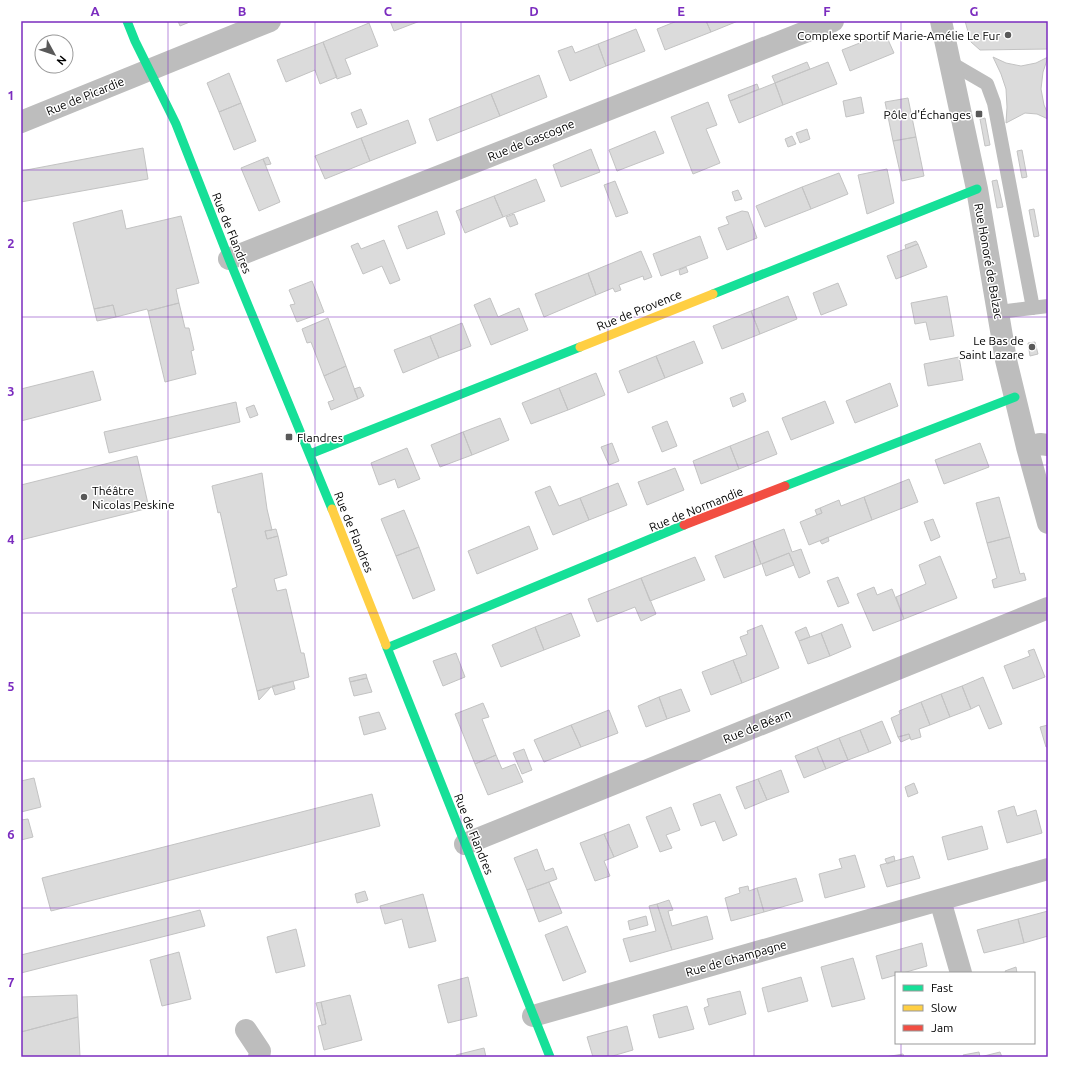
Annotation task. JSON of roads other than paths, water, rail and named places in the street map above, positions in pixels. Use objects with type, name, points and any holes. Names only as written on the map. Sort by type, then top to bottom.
[{"type":"street","name":"Rue de Flandres","points":[[127,21],[176,124],[229,259],[388,648],[550,1057]]},
{"type":"street","name":"Rue de Picardie","points":[[21,122],[270,21]]},
{"type":"street","name":"Rue de Gascogne","points":[[229,259],[832,21]]},
{"type":"street","name":"Rue Honoré de Balzac","points":[[941,21],[977,189],[1006,360],[1015,397],[1038,446],[1048,522]]},
{"type":"street","name":"Rue de Provence","points":[[310,454],[977,189]]},
{"type":"street","name":"Rue de Normandie","points":[[388,648],[712,514],[1015,397]]},
{"type":"street","name":"Rue de Béarn","points":[[465,844],[1048,608]]},
{"type":"street","name":"Rue de Champagne","points":[[533,1016],[1048,869]]},
{"type":"street","points":[[940,900],[961,972]]},
{"type":"street","points":[[246,1030],[260,1051],[258,1057]]},
{"type":"lane","points":[[951,63],[987,84],[994,103],[1033,308]]},
{"type":"lane","points":[[999,312],[1048,306]]},
{"type":"place","name":"Complexe sportif Marie-Amélie Le Fur","points":[[1008,35]]},
{"type":"place","name":"Pôle d'Échanges","points":[[979,114]]},
{"type":"place","name":"Le Bas de Saint Lazare","points":[[1032,347]]},
{"type":"place","name":"Flandres","points":[[289,437]]},
{"type":"place","name":"Théâtre Nicolas Peskine","points":[[84,497]]}]
